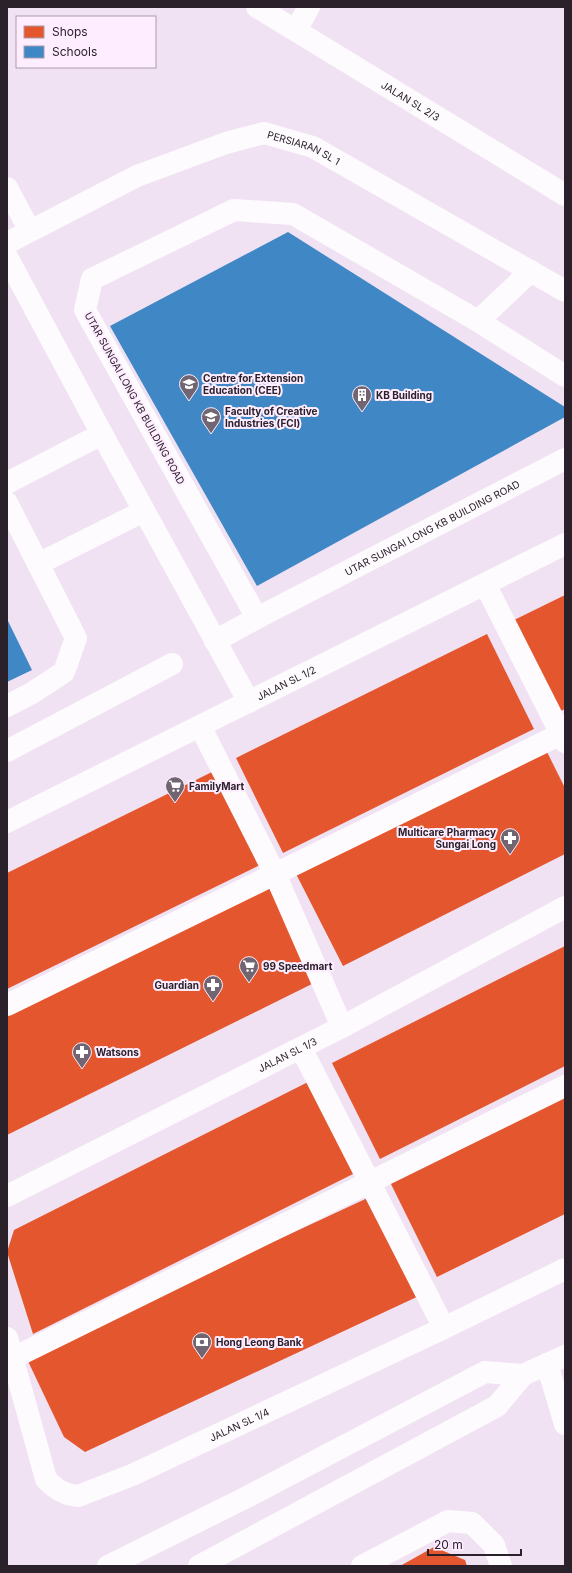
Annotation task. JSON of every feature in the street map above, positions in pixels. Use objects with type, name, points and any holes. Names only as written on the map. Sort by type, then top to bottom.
[{"type":"street","name":"JALAN SL 2/3","points":[[257,7],[565,195]]},
{"type":"street","points":[[296,30],[309,7]]},
{"type":"street","name":"PERSIARAN SL 1","points":[[7,243],[137,176],[226,143],[264,133],[313,147],[565,291]]},
{"type":"street","points":[[7,188],[30,231]]},
{"type":"street","name":"UTAR SUNGAI LONG KB BUILDING ROAD","points":[[257,618],[85,310],[92,279],[234,210],[293,214],[478,321],[565,376]]},
{"type":"street","points":[[7,257],[249,702]]},
{"type":"street","points":[[478,321],[531,271]]},
{"type":"street","points":[[7,482],[102,434]]},
{"type":"street","name":"UTAR SUNGAI LONG KB BUILDING ROAD","points":[[215,641],[565,459]]},
{"type":"street","points":[[7,503],[76,638],[64,672],[32,693],[7,706]]},
{"type":"street","points":[[38,564],[144,511]]},
{"type":"street","name":"JALAN SL 1/2","points":[[7,822],[565,544]]},
{"type":"street","points":[[7,1006],[275,874],[564,736],[485,584]]},
{"type":"street","points":[[7,751],[172,664]]},
{"type":"street","points":[[200,726],[275,874],[342,1027]]},
{"type":"street","name":"JALAN SL 1/3","points":[[7,1196],[342,1027],[565,907]]},
{"type":"street","points":[[301,1048],[444,1328]]},
{"type":"street","points":[[13,1358],[565,1086]]},
{"type":"street","name":"JALAN SL 1/4","points":[[7,1338],[46,1479],[60,1491],[69,1495],[78,1496],[132,1475],[444,1328],[565,1269]]},
{"type":"street","points":[[200,1566],[497,1406],[523,1375],[556,1360],[565,1424]]},
{"type":"street","points":[[108,1566],[247,1497],[485,1372],[523,1375]]},
{"type":"street","points":[[362,1566],[448,1521],[472,1523],[494,1545],[501,1566]]},
{"type":"building: Shops","points":[[565,595],[565,709],[554,714],[508,623]]},
{"type":"building: Shops","points":[[487,634],[534,729],[283,853],[236,758]]},
{"type":"building: Shops","points":[[542,742],[565,788],[565,854],[343,966],[293,868]]},
{"type":"building: Shops","points":[[216,770],[262,864],[7,989],[7,873]]},
{"type":"building: Shops","points":[[272,883],[320,980],[7,1135],[7,1014]]},
{"type":"building: Shops","points":[[565,946],[565,1066],[380,1159],[332,1063]]},
{"type":"building: Shops","points":[[312,1080],[359,1171],[33,1334],[7,1252],[14,1230]]},
{"type":"building: Shops","points":[[565,1091],[565,1214],[437,1277],[388,1178]]},
{"type":"building: Shops","points":[[374,1195],[421,1295],[85,1452],[64,1437],[26,1357]]},
{"type":"building: Shops","points":[[434,1547],[465,1560],[467,1566],[400,1566]]},
{"type":"building: Schools","name":"KB Building","points":[[288,232],[565,407],[565,417],[257,586],[110,326]]},
{"type":"building: Schools","points":[[7,619],[32,670],[7,682]]},
{"type":"place","name":"Centre for Extension Education (CEE)","points":[[189,401]]},
{"type":"place","name":"KB Building","points":[[362,412]]},
{"type":"place","name":"Faculty of Creative Industries (FCI)","points":[[211,434]]},
{"type":"place","name":"FamilyMart","points":[[175,803]]},
{"type":"place","name":"Multicare Pharmacy Sungai Long","points":[[510,855]]},
{"type":"place","name":"99 Speedmart","points":[[249,983]]},
{"type":"place","name":"Guardian","points":[[213,1002]]},
{"type":"place","name":"Watsons","points":[[82,1069]]},
{"type":"place","name":"Hong Leong Bank","points":[[202,1359]]}]
